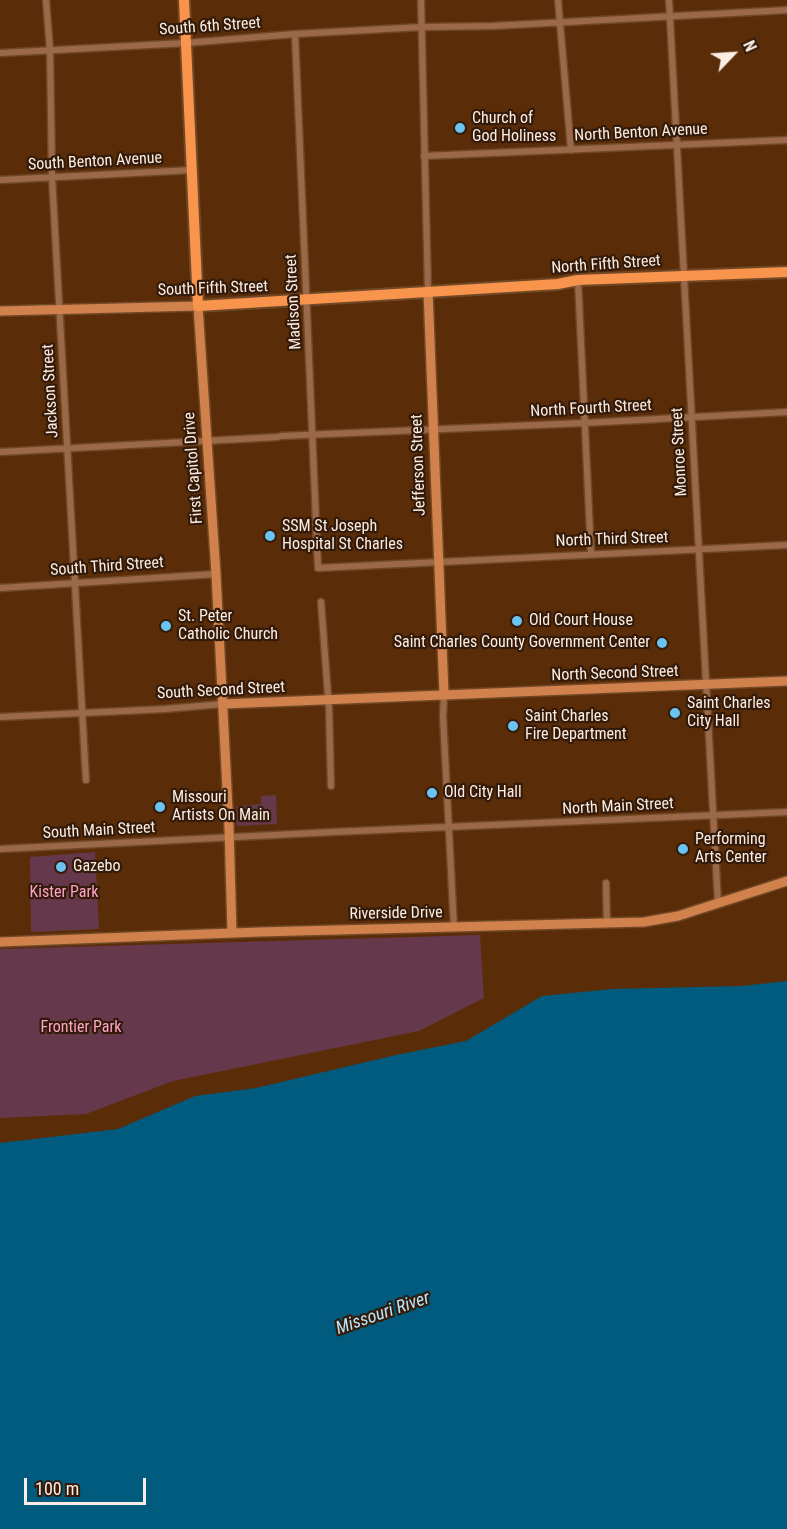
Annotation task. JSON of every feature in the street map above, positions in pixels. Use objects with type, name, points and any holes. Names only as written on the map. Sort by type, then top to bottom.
[{"type":"main road","name":"First Capitol Drive","points":[[184,0],[198,306]]},
{"type":"main road","name":"North Fifth Street","points":[[428,291],[558,284],[578,280],[787,272]]},
{"type":"main road","name":"South Fifth Street","points":[[198,306],[428,291]]},
{"type":"street","name":"Jackson Street","points":[[46,0],[50,50],[52,178],[86,780]]},
{"type":"street","name":"Jefferson Street","points":[[421,0],[432,430],[454,928]]},
{"type":"street","points":[[558,0],[571,150]]},
{"type":"street","name":"Monroe Street","points":[[669,0],[718,903]]},
{"type":"street","name":"South 6th Street","points":[[0,53],[422,27],[559,23],[787,10]]},
{"type":"street","name":"Madison Street","points":[[295,34],[318,568],[438,561]]},
{"type":"street","name":"North Benton Avenue","points":[[424,156],[787,140]]},
{"type":"street","name":"South Benton Avenue","points":[[0,180],[192,170]]},
{"type":"street","points":[[578,280],[591,554]]},
{"type":"street","name":"South Fifth Street","points":[[0,311],[198,306]]},
{"type":"street","name":"First Capitol Drive","points":[[198,306],[216,574],[232,933]]},
{"type":"street","name":"North Fourth Street","points":[[0,452],[787,412]]},
{"type":"street","name":"North Third Street","points":[[438,561],[787,545]]},
{"type":"street","name":"South Third Street","points":[[0,588],[216,574]]},
{"type":"street","points":[[321,602],[331,786]]},
{"type":"street","name":"North Second Street","points":[[444,694],[705,686],[787,681]]},
{"type":"street","name":"South Second Street","points":[[0,717],[444,694]]},
{"type":"street","name":"North Main Street","points":[[450,828],[787,812]]},
{"type":"street","name":"South Main Street","points":[[0,849],[450,828]]},
{"type":"street","name":"Riverside Drive","points":[[0,942],[232,933],[607,924],[662,920],[787,881]]},
{"type":"street","points":[[606,883],[607,924]]},
{"type":"green space","points":[[276,795],[277,824],[237,826],[237,806],[261,804],[261,796]]},
{"type":"green space","name":"Kister Park","points":[[95,852],[99,929],[31,932],[30,857]]},
{"type":"green space","name":"Frontier Park","points":[[480,935],[484,998],[419,1031],[173,1081],[86,1114],[0,1118],[0,949]]},
{"type":"water","name":"Missouri River","points":[[787,981],[787,1529],[0,1529],[0,1143],[118,1129],[195,1096],[256,1088],[466,1041],[542,996],[612,989],[742,986]]},
{"type":"place","name":"Church of God Holiness","points":[[460,128]]},
{"type":"place","name":"SSM St Joseph Hospital St Charles","points":[[270,536]]},
{"type":"place","name":"Old Court House","points":[[517,621]]},
{"type":"place","name":"St. Peter Catholic Church","points":[[166,626]]},
{"type":"place","name":"Saint Charles County Government Center","points":[[662,643]]},
{"type":"place","name":"Saint Charles City Hall","points":[[675,713]]},
{"type":"place","name":"Saint Charles Fire Department","points":[[513,726]]},
{"type":"place","name":"Old City Hall","points":[[432,793]]},
{"type":"place","name":"Missouri Artists On Main","points":[[160,807]]},
{"type":"place","name":"Performing Arts Center","points":[[683,849]]},
{"type":"place","name":"Gazebo","points":[[61,867]]}]
